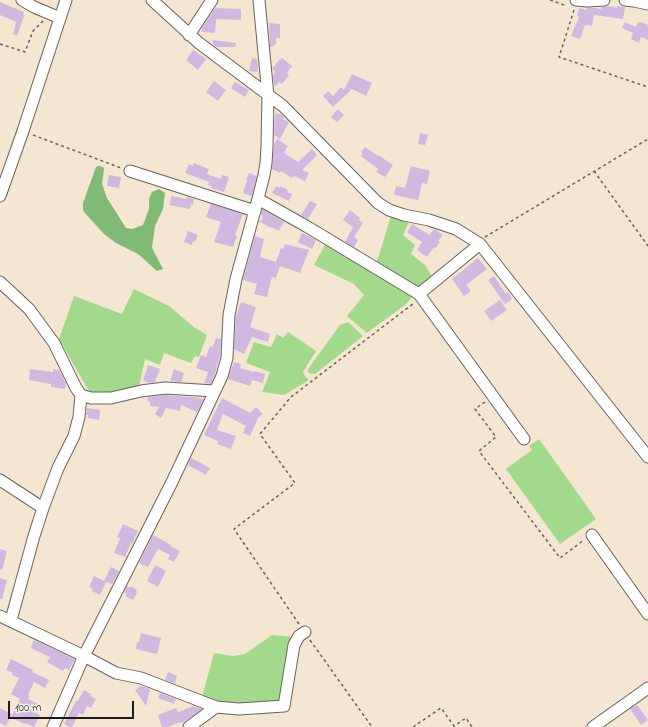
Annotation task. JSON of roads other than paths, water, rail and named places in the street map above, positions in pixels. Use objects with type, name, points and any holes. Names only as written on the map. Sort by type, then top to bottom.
[{"type":"street","points":[[22,0],[55,16]]},
{"type":"street","points":[[0,196],[23,131],[55,16],[66,0]]},
{"type":"street","points":[[152,0],[198,43],[283,106],[378,203],[389,210],[404,215],[429,220],[456,229],[480,244],[648,457]]},
{"type":"street","points":[[189,35],[212,0]]},
{"type":"street","points":[[53,727],[84,656],[172,482],[222,376],[227,358],[229,315],[236,279],[264,175],[268,147],[268,96],[259,0]]},
{"type":"street","points":[[573,5],[587,1],[604,0]]},
{"type":"street","points":[[625,0],[648,4]]},
{"type":"street","points":[[130,171],[255,211]]},
{"type":"street","points":[[258,199],[306,226],[418,294],[524,439]]},
{"type":"street","points":[[418,294],[480,244]]},
{"type":"street","points":[[0,282],[29,309],[54,343],[76,388],[81,395],[92,398],[111,398],[141,391],[164,388],[215,391]]},
{"type":"street","points":[[11,620],[34,536],[58,468],[74,436],[79,417],[81,395]]},
{"type":"street","points":[[0,480],[44,508]]},
{"type":"street","points":[[592,535],[648,614]]},
{"type":"street","points":[[0,616],[11,620],[116,673],[141,678],[216,707],[239,709],[284,706],[294,645],[299,636],[304,632]]},
{"type":"street","points":[[593,727],[648,688]]},
{"type":"street","points":[[189,727],[216,707]]}]
